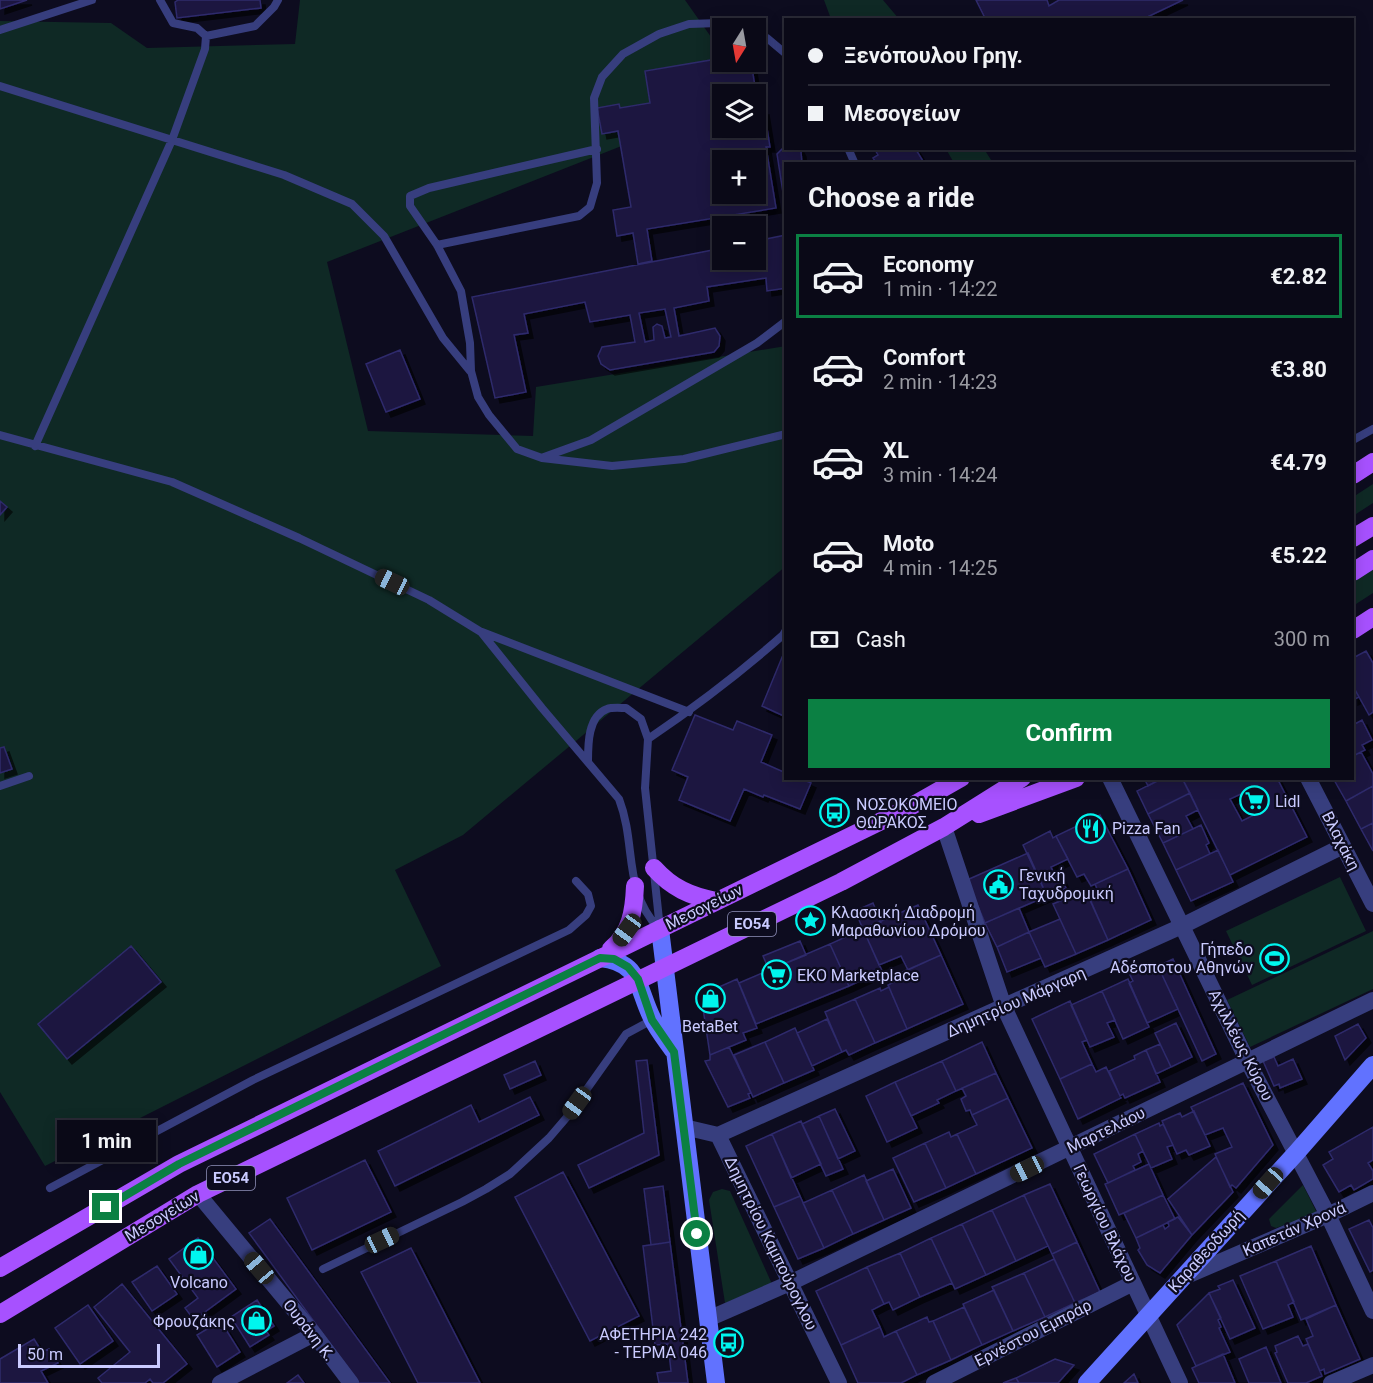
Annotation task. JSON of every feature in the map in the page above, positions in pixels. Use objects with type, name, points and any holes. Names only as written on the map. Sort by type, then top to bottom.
[{"type":"main road","points":[[1354,474],[1373,462]]},
{"type":"main road","points":[[1354,537],[1373,526]]},
{"type":"main road","points":[[1354,571],[1373,560]]},
{"type":"main road","points":[[1354,629],[1373,618]]},
{"type":"main road","name":"Μεσογείων","points":[[0,1268],[179,1164],[910,807],[957,780]]},
{"type":"main road","name":"Μεσογείων","points":[[0,1314],[198,1194],[841,882],[944,827],[1019,780]]},
{"type":"main road","name":"Μεσογείων","points":[[944,827],[1071,780]]},
{"type":"main road","points":[[654,867],[674,887],[694,897],[717,901]]},
{"type":"main road","points":[[600,958],[615,946],[627,930],[634,910],[635,886]]},
{"type":"street","name":"Αχιλλέως Κύρου","points":[[1111,780],[1247,1060],[1297,1152],[1373,1311]]},
{"type":"street","name":"Βλαχάκη","points":[[1309,780],[1373,904]]},
{"type":"street","name":"Γεωργίου Βλάχου","points":[[944,827],[1004,1007],[1180,1383]]},
{"type":"street","name":"Δημητρίου Μάργαρη","points":[[718,1135],[1182,926],[1343,846]]},
{"type":"street","points":[[660,929],[716,1383]]},
{"type":"street","points":[[600,958],[614,959],[628,967],[638,979],[652,1020],[674,1052]]},
{"type":"street","name":"Μαρτελάου","points":[[708,1319],[790,1284],[1373,1000]]},
{"type":"street","name":"Καραθεοδωρή","points":[[1087,1383],[1373,1065]]},
{"type":"street","name":"Δημητρίου Καμπούρογλου","points":[[684,1127],[718,1135],[839,1383]]},
{"type":"street","name":"Καπετάν Χρονά","points":[[1182,1278],[1328,1215],[1373,1193]]},
{"type":"street","name":"Ουράνη Κ.","points":[[198,1194],[314,1334],[351,1383]]},
{"type":"street","name":"Ερνέστου Εμπράρ","points":[[934,1383],[1133,1283]]},
{"type":"street","points":[[220,1383],[314,1334]]},
{"type":"street","points":[[1331,1383],[1373,1365]]},
{"type":"lane","points":[[0,30],[92,0]]},
{"type":"lane","points":[[160,0],[173,23],[197,28],[206,36]]},
{"type":"lane","points":[[206,36],[255,26],[278,0]]},
{"type":"lane","points":[[437,245],[579,216],[590,207],[597,183],[594,98],[602,77],[623,54],[659,34],[689,24],[712,23]]},
{"type":"lane","points":[[35,446],[172,140],[205,49],[206,36]]},
{"type":"lane","points":[[766,38],[784,52]]},
{"type":"lane","points":[[0,86],[285,175],[352,204],[384,236],[443,338],[471,371]]},
{"type":"lane","points":[[597,149],[429,188],[410,196],[410,206],[437,245],[461,291],[470,344],[471,371],[478,396],[489,415],[517,449],[542,458],[612,466],[684,459],[784,434]]},
{"type":"lane","points":[[542,458],[591,440],[757,343],[784,323]]},
{"type":"lane","points":[[1354,439],[1373,429]]},
{"type":"lane","points":[[0,435],[172,482],[299,538],[429,600],[481,632],[689,712]]},
{"type":"lane","points":[[481,632],[620,799],[626,817],[635,886],[642,906],[660,929]]},
{"type":"lane","points":[[648,740],[739,673],[784,633]]},
{"type":"lane","points":[[588,761],[588,740],[594,720],[606,709],[626,708],[641,719],[648,740],[645,788],[660,929]]},
{"type":"lane","points":[[0,786],[30,776]]},
{"type":"lane","points":[[50,1188],[253,1080],[569,930],[586,915],[591,906],[588,894],[576,881]]},
{"type":"lane","points":[[323,1269],[462,1202],[510,1174],[549,1138],[567,1117],[626,1034],[652,1020]]},
{"type":"green space","points":[[300,0],[685,0],[712,38],[712,72],[735,72],[744,84],[712,84],[712,110],[327,262],[368,431],[533,436],[536,387],[784,346],[784,568],[463,835],[395,870],[441,966],[45,1166],[0,1092],[0,21],[111,23],[147,48],[295,44]]},
{"type":"green space","points":[[824,0],[883,0],[898,18],[831,18]]},
{"type":"green space","points":[[947,150],[985,150],[992,162],[953,162]]},
{"type":"green space","points":[[1373,484],[1373,503],[1354,515],[1354,496]]},
{"type":"green space","points":[[1373,569],[1373,593],[1354,605],[1354,580]]},
{"type":"green space","name":"Γήπεδο Αδέσποτου Αθηνών","points":[[1340,877],[1366,931],[1252,985],[1226,931]]},
{"type":"green space","points":[[1373,931],[1373,989],[1250,1047],[1227,1000]]},
{"type":"green space","points":[[1303,1185],[1317,1213],[1276,1228],[1271,1226],[1269,1219]]},
{"type":"green space","points":[[722,1189],[730,1191],[772,1284],[725,1303],[709,1200],[713,1192]]},
{"type":"building","points":[[0,0],[27,0],[0,9]]},
{"type":"building","points":[[178,0],[260,0],[261,8],[177,18],[175,2]]},
{"type":"building","points":[[976,0],[1047,0],[1049,6],[1059,0],[1183,0],[1145,18],[985,18]]},
{"type":"building","points":[[712,60],[712,72],[753,72],[755,84],[712,84],[712,138],[766,138],[766,122],[770,147],[766,147],[776,208],[727,216],[712,216],[712,218],[647,229],[652,261],[638,264],[633,233],[617,236],[613,210],[631,207],[618,131],[602,134],[597,108],[619,104],[620,108],[650,103],[645,71]]},
{"type":"building","points":[[784,147],[784,150],[800,150],[801,152],[802,162],[784,162],[784,199],[777,154]]},
{"type":"building","points":[[875,150],[916,150],[923,161],[876,162],[873,158],[878,155]]},
{"type":"building","points":[[784,235],[784,288],[767,291],[766,278],[707,287],[709,301],[674,308],[679,336],[715,328],[720,336],[719,346],[714,352],[610,370],[601,364],[598,356],[602,347],[635,342],[630,315],[590,322],[585,302],[524,314],[528,333],[514,335],[526,392],[495,398],[472,297],[712,250],[712,270],[766,270],[766,239]],"holes":[[[665,309],[671,337],[665,338],[662,326],[657,324],[653,327],[654,340],[645,342],[639,313]]]},
{"type":"building","points":[[400,350],[420,399],[386,412],[366,364]]},
{"type":"building","points":[[0,501],[7,507],[0,515]]},
{"type":"building","points":[[1366,651],[1373,663],[1373,712],[1369,715],[1354,688],[1354,657]]},
{"type":"building","points":[[784,652],[784,716],[762,706]]},
{"type":"building","points":[[1354,688],[1359,697],[1354,700]]},
{"type":"building","points":[[695,715],[733,730],[737,721],[772,735],[761,762],[784,772],[784,780],[804,780],[811,783],[800,809],[744,789],[730,821],[679,800],[688,777],[672,770]]},
{"type":"building","points":[[1362,720],[1372,740],[1362,745],[1365,750],[1354,756],[1354,724]]},
{"type":"building","points":[[4,747],[12,769],[0,773],[0,748]]},
{"type":"building","points":[[1361,752],[1373,774],[1373,786],[1346,801],[1334,780],[1354,780],[1354,756]]},
{"type":"building","points":[[1145,780],[1159,780],[1148,786]]},
{"type":"building","points":[[1159,780],[1183,780],[1190,793],[1148,814],[1137,791]]},
{"type":"building","points":[[1183,780],[1278,780],[1307,837],[1230,875]],"holes":[[[1243,793],[1254,815],[1242,821],[1230,799]]]},
{"type":"building","points":[[1373,786],[1373,823],[1361,829],[1346,801]]},
{"type":"building","points":[[1190,793],[1198,810],[1186,816],[1193,829],[1163,843],[1148,814]]},
{"type":"building","points":[[1100,815],[1128,869],[1091,886],[1084,874],[1077,877],[1056,836]]},
{"type":"building","points":[[1373,823],[1373,851],[1361,829]]},
{"type":"building","points":[[1201,825],[1209,843],[1206,845],[1210,854],[1176,870],[1163,843]]},
{"type":"building","points":[[1050,831],[1053,838],[1056,836],[1068,859],[1051,867],[1056,877],[1060,875],[1066,888],[1047,896],[1023,845]]},
{"type":"building","points":[[1218,850],[1233,882],[1191,901],[1176,870]]},
{"type":"building","points":[[1028,853],[1047,896],[985,923],[967,880]]},
{"type":"building","points":[[1128,869],[1151,920],[1108,940],[1089,898],[1099,893],[1095,884]]},
{"type":"building","points":[[1086,890],[1108,940],[1076,954],[1053,904]]},
{"type":"building","points":[[873,903],[881,922],[863,929],[855,911]]},
{"type":"building","points":[[918,905],[941,955],[908,970],[901,956],[879,965],[863,929]]},
{"type":"building","points":[[1019,908],[1029,932],[997,947],[985,923]]},
{"type":"building","points":[[1060,919],[1076,954],[1045,967],[1029,932]]},
{"type":"building","points":[[863,929],[882,971],[849,986],[830,944]]},
{"type":"building","points":[[1029,932],[1041,958],[1007,972],[997,947]]},
{"type":"building","points":[[800,941],[806,955],[769,970],[763,956]]},
{"type":"building","points":[[830,944],[849,986],[756,1024],[739,983]]},
{"type":"building","points":[[131,946],[161,982],[67,1059],[38,1024]]},
{"type":"building","points":[[941,955],[963,1004],[907,1029],[888,985],[900,979],[898,974]]},
{"type":"building","points":[[1173,959],[1216,1054],[1202,1061],[1158,966]]},
{"type":"building","points":[[1153,964],[1155,968],[1158,966],[1178,1009],[1147,1023],[1129,983],[1133,981],[1130,975]]},
{"type":"building","points":[[737,979],[757,1028],[743,1033],[746,1040],[710,1055],[701,995]]},
{"type":"building","points":[[1128,979],[1149,1027],[1123,1039],[1102,991]]},
{"type":"building","points":[[889,987],[907,1029],[875,1043],[855,999],[880,988],[881,991]]},
{"type":"building","points":[[1102,991],[1115,1020],[1107,1023],[1114,1037],[1090,1047],[1071,1005]]},
{"type":"building","points":[[855,999],[875,1043],[849,1055],[846,1050],[842,1052],[825,1012]]},
{"type":"building","points":[[1070,1001],[1087,1040],[1082,1042],[1092,1064],[1060,1079],[1032,1019]]},
{"type":"building","points":[[827,1019],[842,1052],[812,1066],[797,1033]]},
{"type":"building","points":[[1176,1023],[1192,1057],[1171,1067],[1155,1033]]},
{"type":"building","points":[[1358,1024],[1366,1038],[1345,1060],[1335,1036]]},
{"type":"building","points":[[795,1028],[814,1070],[784,1083],[765,1042]]},
{"type":"building","points":[[765,1042],[784,1083],[753,1097],[734,1055]]},
{"type":"building","points":[[982,1042],[996,1073],[956,1091],[942,1061]]},
{"type":"building","points":[[1160,1044],[1171,1067],[1156,1074],[1146,1050]]},
{"type":"building","points":[[729,1047],[751,1093],[748,1094],[750,1098],[728,1107],[705,1061],[710,1060],[710,1055]]},
{"type":"building","points":[[1146,1050],[1160,1082],[1125,1098],[1123,1094],[1120,1096],[1109,1071],[1135,1059],[1134,1056]]},
{"type":"building","points":[[1274,1057],[1278,1066],[1293,1059],[1302,1079],[1280,1088],[1279,1084],[1274,1086],[1263,1061]]},
{"type":"building","points":[[647,1060],[659,1155],[589,1188],[578,1165],[644,1133],[636,1061]]},
{"type":"building","points":[[535,1061],[541,1075],[510,1089],[504,1075]]},
{"type":"building","points":[[942,1061],[956,1091],[937,1100],[939,1103],[911,1116],[895,1082]]},
{"type":"building","points":[[1092,1064],[1096,1072],[1106,1067],[1121,1098],[1078,1119],[1060,1079]]},
{"type":"building","points":[[996,1073],[1008,1098],[972,1115],[970,1110],[966,1111],[961,1099],[966,1096],[962,1088]]},
{"type":"building","points":[[895,1082],[917,1128],[887,1142],[866,1096]]},
{"type":"building","points":[[1243,1083],[1273,1145],[1236,1188],[1232,1185],[1230,1187],[1215,1154],[1232,1147],[1223,1128],[1205,1135],[1191,1107]]},
{"type":"building","points":[[530,1097],[539,1115],[395,1186],[378,1151],[471,1105],[479,1122]]},
{"type":"building","points":[[1008,1098],[1032,1148],[976,1174],[957,1134],[977,1125],[972,1115]]},
{"type":"building","points":[[835,1109],[855,1151],[838,1159],[819,1116]]},
{"type":"building","points":[[1194,1111],[1210,1146],[1189,1155],[1186,1150],[1177,1154],[1162,1121],[1180,1113],[1182,1117]]},
{"type":"building","points":[[819,1116],[843,1169],[826,1176],[802,1124]]},
{"type":"building","points":[[801,1121],[821,1164],[791,1178],[772,1134]]},
{"type":"building","points":[[1159,1123],[1160,1126],[1163,1124],[1173,1145],[1167,1147],[1172,1159],[1151,1168],[1135,1134]]},
{"type":"building","points":[[1373,1127],[1373,1160],[1368,1163],[1373,1171],[1373,1179],[1354,1190],[1351,1185],[1339,1192],[1323,1165],[1333,1159],[1329,1152]]},
{"type":"building","points":[[949,1132],[951,1137],[957,1134],[976,1174],[946,1188],[925,1143]]},
{"type":"building","points":[[772,1134],[800,1196],[774,1207],[746,1146]]},
{"type":"building","points":[[1135,1134],[1143,1151],[1138,1154],[1141,1162],[1133,1166],[1135,1170],[1108,1183],[1094,1154]]},
{"type":"building","points":[[925,1143],[946,1188],[914,1202],[893,1158]]},
{"type":"building","points":[[1216,1157],[1233,1192],[1192,1235],[1168,1199]]},
{"type":"building","points":[[365,1160],[391,1212],[312,1250],[287,1198]]},
{"type":"building","points":[[1149,1164],[1163,1195],[1119,1215],[1105,1184]]},
{"type":"building","points":[[893,1169],[911,1208],[884,1220],[866,1181]]},
{"type":"building","points":[[563,1172],[639,1316],[590,1341],[515,1197]]},
{"type":"building","points":[[864,1175],[884,1220],[853,1234],[832,1190]]},
{"type":"building","points":[[1050,1184],[1077,1242],[1052,1254],[1024,1195]]},
{"type":"building","points":[[663,1186],[670,1242],[651,1245],[644,1189]]},
{"type":"building","points":[[832,1190],[853,1234],[824,1248],[803,1203]]},
{"type":"building","points":[[1024,1195],[1048,1246],[1016,1261],[992,1210]]},
{"type":"building","points":[[1163,1195],[1175,1219],[1136,1238],[1124,1213]]},
{"type":"building","points":[[800,1196],[824,1248],[798,1259],[774,1207]]},
{"type":"building","points":[[992,1210],[1016,1261],[986,1275],[962,1224]]},
{"type":"building","points":[[1178,1217],[1192,1235],[1160,1273],[1147,1265],[1138,1250],[1140,1248],[1136,1238],[1163,1225],[1165,1229],[1169,1226],[1168,1222]]},
{"type":"building","points":[[270,1219],[390,1383],[359,1383],[249,1233]]},
{"type":"building","points":[[1369,1220],[1373,1228],[1373,1270],[1370,1272],[1349,1229]]},
{"type":"building","points":[[962,1224],[986,1275],[955,1289],[931,1238]]},
{"type":"building","points":[[198,1238],[236,1289],[194,1320],[185,1308],[198,1298],[169,1259]]},
{"type":"building","points":[[931,1238],[952,1283],[920,1297],[900,1253]]},
{"type":"building","points":[[670,1242],[688,1383],[659,1383],[657,1373],[671,1371],[668,1344],[655,1345],[643,1246]]},
{"type":"building","points":[[1077,1242],[1100,1292],[1075,1303],[1052,1254]]},
{"type":"building","points":[[1311,1246],[1336,1305],[1301,1320],[1276,1261]]},
{"type":"building","points":[[411,1248],[480,1383],[418,1383],[361,1272]]},
{"type":"building","points":[[900,1253],[920,1297],[893,1310],[889,1302],[884,1304],[867,1267]]},
{"type":"building","points":[[1054,1259],[1075,1303],[1045,1317],[1024,1273]]},
{"type":"building","points":[[1276,1261],[1294,1302],[1288,1305],[1293,1317],[1263,1329],[1240,1276]]},
{"type":"building","points":[[157,1266],[177,1294],[152,1311],[132,1282]]},
{"type":"building","points":[[867,1267],[884,1304],[872,1310],[880,1327],[841,1345],[816,1291]]},
{"type":"building","points":[[1024,1273],[1045,1317],[1013,1331],[992,1287]]},
{"type":"building","points":[[1233,1280],[1255,1328],[1230,1339],[1209,1293],[1220,1289],[1218,1286]]},
{"type":"building","points":[[122,1284],[187,1364],[163,1383],[153,1383],[150,1379],[145,1383],[102,1383],[98,1378],[130,1352],[94,1307]]},
{"type":"building","points":[[994,1290],[1013,1331],[982,1345],[963,1304]]},
{"type":"building","points":[[1209,1293],[1221,1318],[1218,1320],[1221,1327],[1219,1328],[1230,1352],[1196,1366],[1177,1325]]},
{"type":"building","points":[[257,1300],[274,1326],[266,1331],[269,1335],[250,1347],[231,1317]]},
{"type":"building","points":[[88,1305],[113,1341],[80,1364],[55,1328]]},
{"type":"building","points":[[1336,1305],[1360,1359],[1325,1374],[1324,1369],[1320,1371],[1306,1339],[1313,1336],[1306,1319]]},
{"type":"building","points":[[964,1307],[982,1345],[951,1360],[933,1321]]},
{"type":"building","points":[[927,1317],[929,1322],[933,1321],[951,1360],[917,1375],[896,1331]]},
{"type":"building","points":[[217,1323],[222,1330],[225,1328],[240,1352],[217,1367],[197,1335]]},
{"type":"building","points":[[880,1327],[884,1337],[896,1331],[917,1375],[901,1383],[858,1383],[841,1345]]},
{"type":"building","points":[[1298,1336],[1303,1346],[1308,1344],[1322,1376],[1306,1383],[1288,1383],[1275,1353],[1277,1352],[1275,1346]]},
{"type":"building","points":[[34,1339],[42,1352],[49,1349],[58,1363],[41,1371],[48,1383],[0,1383],[0,1359]]},
{"type":"building","points":[[1266,1347],[1281,1383],[1249,1383],[1239,1359]]},
{"type":"building","points":[[1223,1354],[1235,1383],[1199,1383],[1192,1368]]},
{"type":"building","points":[[1055,1359],[1074,1365],[1058,1383],[1019,1383],[1016,1378]]},
{"type":"building","points":[[1134,1374],[1138,1383],[1124,1383]]},
{"type":"building","points":[[298,1375],[304,1383],[287,1383]]},
{"type":"building","points":[[1016,1378],[1019,1383],[1003,1383]]},
{"type":"place","name":"Lidl","points":[[1254,801]]},
{"type":"place","name":"ΝΟΣΟΚΟΜΕΙΟ ΘΩΡΑΚΟΣ","points":[[835,813]]},
{"type":"place","name":"Pizza Fan","points":[[1091,828]]},
{"type":"place","name":"Γενική Ταχυδρομική","points":[[998,884]]},
{"type":"place","name":"Κλασσική Διαδρομή Μαραθωνίου Δρόμου","points":[[810,921]]},
{"type":"place","name":"Γήπεδο Αδέσποτου Αθηνών","points":[[1274,958]]},
{"type":"place","name":"EKO Marketplace","points":[[776,975]]},
{"type":"place","name":"BetaBet","points":[[710,998]]},
{"type":"place","name":"Volcano","points":[[199,1254]]},
{"type":"place","name":"Φρουζάκης","points":[[256,1321]]},
{"type":"place","name":"ΑΦΕΤΗΡΙΑ 242 - ΤΕΡΜΑ 046","points":[[728,1343]]},
{"type":"route","points":[[106,1207],[179,1164],[600,958],[614,959],[628,967],[638,979],[652,1020],[674,1052],[697,1234]]}]
